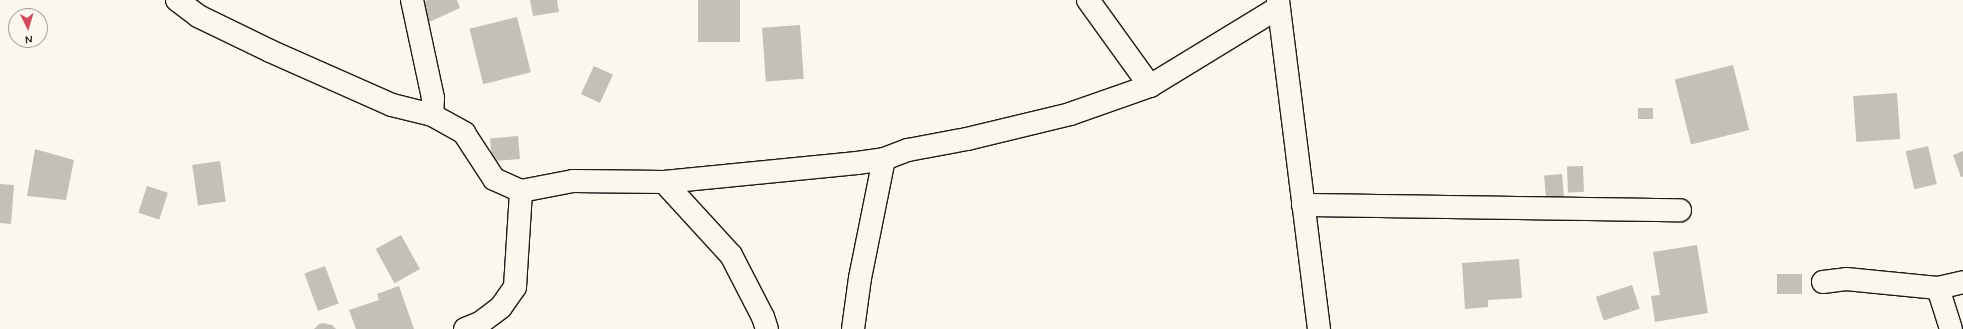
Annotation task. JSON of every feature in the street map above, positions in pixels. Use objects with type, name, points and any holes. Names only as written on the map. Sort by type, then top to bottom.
[{"type":"street","points":[[177,0],[198,16],[270,52],[392,105],[432,115],[464,133],[494,179],[520,191],[573,181],[664,182],[857,163],[884,159],[908,150],[967,139],[1070,114],[1150,86],[1278,4],[1319,329]]},
{"type":"street","points":[[412,0],[433,98],[432,115]]},
{"type":"street","points":[[1088,0],[1150,86]]},
{"type":"street","points":[[853,329],[860,278],[884,159]]},
{"type":"street","points":[[664,182],[731,255],[763,317],[767,329]]},
{"type":"street","points":[[465,329],[480,323],[500,307],[515,287],[520,191]]},
{"type":"street","points":[[1304,205],[1680,210]]},
{"type":"street","points":[[1823,282],[1846,279],[1938,288],[1963,282]]},
{"type":"street","points":[[1938,288],[1950,329]]},
{"type":"building","points":[[428,0],[457,0],[460,8],[427,23],[418,4]]},
{"type":"building","points":[[530,0],[557,0],[559,12],[533,16]]},
{"type":"building","points":[[698,0],[740,0],[740,42],[698,42]]},
{"type":"building","points":[[517,17],[531,72],[483,84],[469,29]]},
{"type":"building","points":[[800,25],[804,79],[766,82],[762,28]]},
{"type":"building","points":[[1733,65],[1749,130],[1691,145],[1675,80]]},
{"type":"building","points":[[594,66],[613,75],[600,103],[581,94]]},
{"type":"building","points":[[1897,93],[1900,139],[1856,142],[1853,96]]},
{"type":"building","points":[[1638,108],[1653,108],[1653,119],[1638,119]]},
{"type":"building","points":[[518,136],[520,159],[492,161],[490,138]]},
{"type":"building","points":[[1928,146],[1937,184],[1914,189],[1906,151]]},
{"type":"building","points":[[35,149],[74,160],[66,200],[27,196]]},
{"type":"building","points":[[1963,151],[1963,177],[1961,177],[1953,155]]},
{"type":"building","points":[[220,161],[226,202],[198,205],[192,165]]},
{"type":"building","points":[[1583,166],[1584,192],[1568,193],[1567,167]]},
{"type":"building","points":[[1562,174],[1564,197],[1546,198],[1544,176]]},
{"type":"building","points":[[0,184],[14,185],[11,224],[0,223]]},
{"type":"building","points":[[147,186],[168,193],[159,219],[138,213]]},
{"type":"building","points":[[401,235],[420,269],[395,283],[376,249]]},
{"type":"building","points":[[1697,245],[1708,313],[1655,322],[1651,296],[1660,295],[1653,252]]},
{"type":"building","points":[[1519,259],[1522,298],[1488,300],[1488,307],[1465,309],[1462,263]]},
{"type":"building","points":[[325,266],[339,304],[318,311],[304,274]]},
{"type":"building","points":[[1777,274],[1802,274],[1802,294],[1777,294]]},
{"type":"building","points":[[1632,285],[1640,309],[1604,321],[1596,297]]},
{"type":"building","points":[[399,286],[414,329],[356,329],[349,310],[379,300],[377,294]]},
{"type":"building","points":[[323,323],[332,325],[336,329],[314,329],[319,324]]}]
